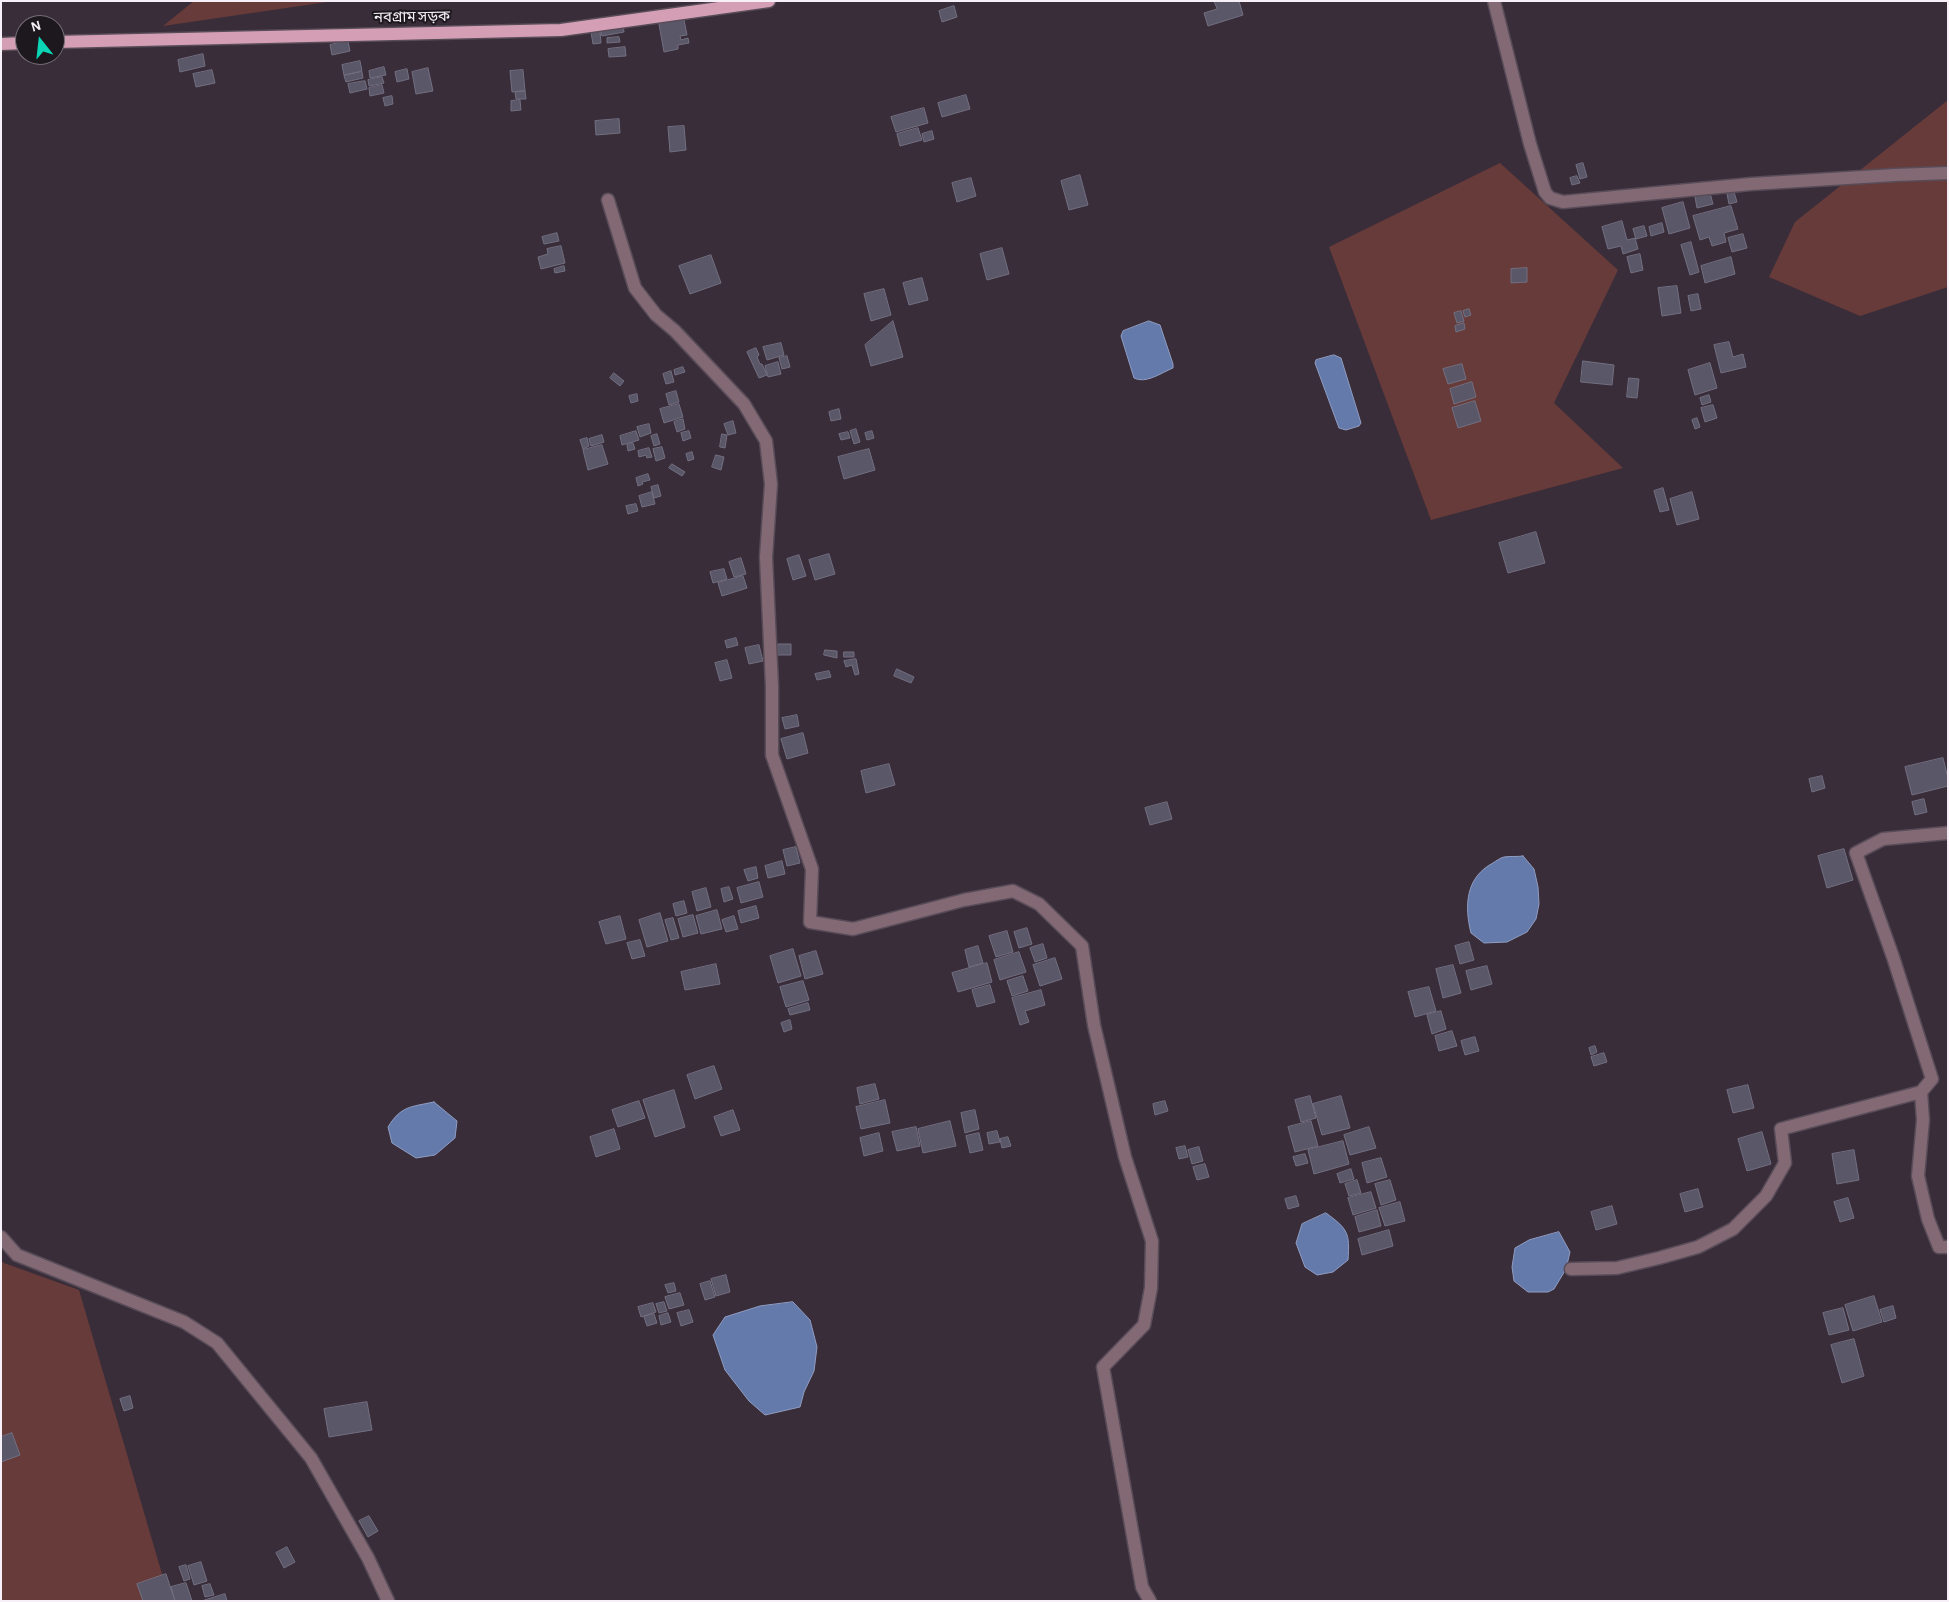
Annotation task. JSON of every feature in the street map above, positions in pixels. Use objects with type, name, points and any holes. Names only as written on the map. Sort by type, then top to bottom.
[{"type":"main road","name":"নবগ্রাম সড়ক","points":[[65,42],[561,30],[769,1]]},
{"type":"main road","points":[[1,44],[15,43]]},
{"type":"street","points":[[1494,1],[1530,144],[1545,192],[1550,198],[1563,202],[1751,184],[1895,174],[1948,174]]},
{"type":"street","points":[[608,200],[635,288],[656,315],[675,330],[744,404],[766,441],[771,484],[766,558],[772,686],[772,755],[812,869],[810,922],[853,929],[964,900],[1014,891],[1039,904],[1082,946],[1094,1025],[1114,1104],[1124,1157],[1152,1241],[1151,1288],[1144,1325],[1103,1367],[1142,1587],[1150,1601]]},
{"type":"street","points":[[1570,1270],[1617,1268],[1698,1247],[1733,1229],[1766,1196],[1785,1163],[1781,1129],[1920,1092],[1932,1079],[1856,853],[1883,840],[1948,833]]},
{"type":"street","points":[[1920,1092],[1924,1120],[1918,1176],[1928,1219],[1939,1247],[1948,1248]]},
{"type":"street","points":[[1,1236],[17,1255],[184,1322],[217,1343],[311,1458],[368,1558],[388,1601]]},
{"type":"shaded area","points":[[194,1],[334,1],[163,26]]},
{"type":"shaded area","points":[[1948,100],[1948,287],[1860,316],[1769,277],[1795,222]]},
{"type":"shaded area","points":[[1500,163],[1618,270],[1554,403],[1623,468],[1431,520],[1329,247]]},
{"type":"shaded area","points":[[1,1260],[4,1263],[79,1290],[169,1598],[160,1601],[1,1601]]},
{"type":"water","points":[[1149,321],[1160,325],[1173,368],[1143,380],[1134,378],[1121,336],[1123,331]]},
{"type":"water","points":[[1334,355],[1341,358],[1361,423],[1359,426],[1346,430],[1339,428],[1315,363],[1316,360]]},
{"type":"water","points":[[1523,856],[1534,869],[1538,887],[1539,904],[1536,919],[1527,932],[1507,942],[1484,943],[1471,933],[1468,902],[1472,884],[1484,869],[1500,859]]},
{"type":"water","points":[[434,1102],[457,1121],[455,1138],[435,1155],[416,1158],[392,1143],[388,1127],[397,1115],[407,1108]]},
{"type":"water","points":[[1326,1213],[1339,1223],[1346,1232],[1349,1244],[1348,1260],[1333,1272],[1317,1275],[1305,1267],[1296,1243],[1302,1224]]},
{"type":"water","points":[[1559,1232],[1570,1252],[1566,1269],[1554,1289],[1548,1292],[1528,1292],[1514,1281],[1512,1267],[1515,1248],[1529,1240]]},
{"type":"water","points":[[793,1302],[810,1320],[817,1347],[814,1371],[804,1392],[800,1407],[765,1415],[749,1401],[725,1370],[713,1335],[725,1317],[760,1306]]},
{"type":"building","points":[[1214,1],[1239,1],[1243,15],[1208,26],[1204,13],[1217,9]]},
{"type":"building","points":[[954,6],[957,17],[942,22],[939,11]]},
{"type":"building","points":[[684,20],[687,35],[680,36],[681,40],[688,38],[689,43],[678,45],[678,49],[664,52],[659,24]]},
{"type":"building","points":[[623,25],[624,32],[602,36],[600,28]]},
{"type":"building","points":[[600,31],[601,43],[593,44],[591,32]]},
{"type":"building","points":[[619,37],[620,42],[607,43],[607,38]]},
{"type":"building","points":[[348,41],[350,51],[332,55],[330,45]]},
{"type":"building","points":[[625,47],[626,56],[609,57],[608,49]]},
{"type":"building","points":[[203,54],[205,66],[180,72],[178,60]]},
{"type":"building","points":[[360,61],[362,71],[344,75],[342,65]]},
{"type":"building","points":[[384,67],[386,75],[370,78],[369,71]]},
{"type":"building","points":[[428,68],[433,91],[416,94],[412,72]]},
{"type":"building","points":[[407,69],[409,79],[397,82],[395,72]]},
{"type":"building","points":[[212,70],[215,83],[196,87],[193,74]]},
{"type":"building","points":[[523,70],[525,91],[512,92],[510,71]]},
{"type":"building","points":[[362,72],[363,78],[346,82],[344,76]]},
{"type":"building","points":[[382,77],[384,83],[369,86],[368,80]]},
{"type":"building","points":[[365,81],[367,89],[350,93],[348,84]]},
{"type":"building","points":[[382,85],[384,93],[370,96],[369,88]]},
{"type":"building","points":[[525,91],[526,99],[516,99],[515,92]]},
{"type":"building","points":[[966,95],[970,109],[942,117],[938,103]]},
{"type":"building","points":[[392,96],[393,104],[385,106],[383,98]]},
{"type":"building","points":[[520,100],[521,110],[511,111],[511,101]]},
{"type":"building","points":[[924,108],[928,123],[896,132],[891,117]]},
{"type":"building","points":[[619,119],[620,133],[596,135],[595,121]]},
{"type":"building","points":[[684,126],[686,150],[670,152],[668,127]]},
{"type":"building","points":[[918,128],[922,140],[900,146],[897,134]]},
{"type":"building","points":[[932,131],[934,139],[924,142],[922,134]]},
{"type":"building","points":[[1583,163],[1587,177],[1580,179],[1576,165]]},
{"type":"building","points":[[1080,175],[1088,205],[1069,210],[1061,181]]},
{"type":"building","points":[[1577,176],[1580,183],[1572,185],[1570,178]]},
{"type":"building","points":[[971,178],[976,196],[957,202],[952,183]]},
{"type":"building","points":[[1734,192],[1737,202],[1729,204],[1727,194]]},
{"type":"building","points":[[1710,193],[1713,204],[1697,208],[1695,197]]},
{"type":"building","points":[[1683,202],[1690,228],[1669,234],[1662,208]]},
{"type":"building","points":[[1731,206],[1738,229],[1724,233],[1726,242],[1712,246],[1709,237],[1700,240],[1693,216]]},
{"type":"building","points":[[1622,221],[1627,240],[1635,238],[1638,249],[1623,254],[1621,246],[1608,249],[1602,227]]},
{"type":"building","points":[[1662,223],[1664,232],[1651,236],[1649,227]]},
{"type":"building","points":[[1644,226],[1647,236],[1636,239],[1633,229]]},
{"type":"building","points":[[557,233],[559,241],[544,244],[542,237]]},
{"type":"building","points":[[1743,234],[1747,248],[1732,252],[1728,238]]},
{"type":"building","points":[[1691,242],[1699,272],[1690,275],[1681,245]]},
{"type":"building","points":[[561,246],[565,263],[541,269],[538,257],[548,254],[547,249]]},
{"type":"building","points":[[1002,248],[1009,274],[987,280],[980,254]]},
{"type":"building","points":[[1640,254],[1643,270],[1631,273],[1627,257]]},
{"type":"building","points":[[711,255],[721,283],[690,294],[679,266]]},
{"type":"building","points":[[1731,257],[1735,274],[1705,283],[1701,266]]},
{"type":"building","points":[[564,266],[565,271],[555,273],[554,269]]},
{"type":"building","points":[[1527,268],[1527,282],[1511,283],[1511,269]]},
{"type":"building","points":[[922,278],[928,300],[909,305],[903,283]]},
{"type":"building","points":[[1677,286],[1681,313],[1662,316],[1658,288]]},
{"type":"building","points":[[884,289],[891,315],[871,321],[864,294]]},
{"type":"building","points":[[1698,294],[1701,309],[1691,311],[1688,296]]},
{"type":"building","points":[[1469,309],[1471,315],[1465,317],[1463,311]]},
{"type":"building","points":[[1461,311],[1464,321],[1457,323],[1454,313]]},
{"type":"building","points":[[893,321],[903,357],[871,366],[865,345]]},
{"type":"building","points":[[1464,323],[1465,329],[1456,332],[1455,326]]},
{"type":"building","points":[[1729,342],[1733,357],[1743,354],[1746,367],[1721,373],[1714,345]]},
{"type":"building","points":[[781,343],[784,355],[767,360],[763,347]]},
{"type":"building","points":[[756,348],[759,355],[757,357],[767,375],[759,378],[747,352]]},
{"type":"building","points":[[787,356],[790,367],[782,369],[779,358]]},
{"type":"building","points":[[1583,361],[1614,365],[1612,385],[1581,382]]},
{"type":"building","points":[[778,362],[781,374],[768,377],[765,366]]},
{"type":"building","points":[[1710,363],[1717,388],[1695,395],[1688,370]]},
{"type":"building","points":[[1462,364],[1466,379],[1448,384],[1443,369]]},
{"type":"building","points":[[683,367],[685,372],[675,375],[674,370]]},
{"type":"building","points":[[671,371],[674,382],[666,384],[663,374]]},
{"type":"building","points":[[614,373],[624,381],[620,386],[610,378]]},
{"type":"building","points":[[1629,378],[1639,379],[1637,398],[1627,397]]},
{"type":"building","points":[[1472,382],[1476,397],[1454,404],[1450,389]]},
{"type":"building","points":[[676,391],[679,402],[669,405],[666,394]]},
{"type":"building","points":[[637,394],[638,401],[631,403],[629,396]]},
{"type":"building","points":[[1709,395],[1711,402],[1702,405],[1700,398]]},
{"type":"building","points":[[1475,401],[1481,421],[1458,428],[1452,408]]},
{"type":"building","points":[[679,404],[683,417],[664,423],[660,409]]},
{"type":"building","points":[[1713,405],[1717,418],[1705,422],[1701,408]]},
{"type":"building","points":[[839,409],[841,419],[831,421],[829,412]]},
{"type":"building","points":[[1697,418],[1700,427],[1695,429],[1692,420]]},
{"type":"building","points":[[683,419],[685,429],[677,432],[674,422]]},
{"type":"building","points":[[733,421],[736,433],[728,435],[724,424]]},
{"type":"building","points":[[649,424],[651,433],[640,437],[637,427]]},
{"type":"building","points":[[856,429],[860,442],[854,444],[850,431]]},
{"type":"building","points":[[636,431],[639,440],[622,445],[620,436]]},
{"type":"building","points":[[689,431],[691,438],[683,441],[681,433]]},
{"type":"building","points":[[872,431],[874,438],[867,440],[865,433]]},
{"type":"building","points":[[848,432],[850,438],[841,440],[839,434]]},
{"type":"building","points":[[657,434],[660,444],[654,446],[651,436]]},
{"type":"building","points":[[722,434],[727,435],[725,448],[720,447]]},
{"type":"building","points":[[602,435],[604,442],[591,446],[589,439]]},
{"type":"building","points":[[587,438],[589,446],[583,449],[580,440]]},
{"type":"building","points":[[633,443],[635,449],[628,451],[627,445]]},
{"type":"building","points":[[602,445],[608,464],[588,470],[583,450]]},
{"type":"building","points":[[662,447],[665,458],[656,461],[653,449]]},
{"type":"building","points":[[649,448],[652,457],[647,458],[646,455],[639,457],[638,451]]},
{"type":"building","points":[[869,449],[875,470],[844,479],[838,457]]},
{"type":"building","points":[[692,452],[694,459],[688,461],[686,454]]},
{"type":"building","points":[[716,455],[724,457],[721,470],[712,467]]},
{"type":"building","points":[[672,464],[685,472],[682,476],[669,468]]},
{"type":"building","points":[[648,474],[650,480],[642,482],[643,484],[638,486],[636,478]]},
{"type":"building","points":[[658,485],[661,496],[654,498],[651,487]]},
{"type":"building","points":[[1663,488],[1669,510],[1660,512],[1654,491]]},
{"type":"building","points":[[652,492],[655,504],[642,507],[639,496]]},
{"type":"building","points":[[1692,492],[1699,519],[1677,525],[1670,499]]},
{"type":"building","points":[[636,504],[638,511],[628,514],[626,506]]},
{"type":"building","points":[[1536,532],[1545,563],[1508,573],[1499,543]]},
{"type":"building","points":[[829,554],[835,574],[815,580],[809,560]]},
{"type":"building","points":[[799,555],[806,576],[793,580],[787,559]]},
{"type":"building","points":[[741,558],[746,574],[734,577],[729,562]]},
{"type":"building","points":[[724,569],[727,579],[713,583],[710,572]]},
{"type":"building","points":[[743,576],[747,588],[722,596],[718,583]]},
{"type":"building","points":[[736,638],[738,645],[727,648],[725,641]]},
{"type":"building","points":[[778,644],[791,644],[791,655],[778,655]]},
{"type":"building","points":[[759,645],[763,661],[749,664],[745,648]]},
{"type":"building","points":[[825,650],[837,651],[837,658],[824,655]]},
{"type":"building","points":[[844,652],[854,652],[854,657],[844,657]]},
{"type":"building","points":[[856,659],[859,674],[855,675],[852,665],[846,667],[844,661]]},
{"type":"building","points":[[727,660],[732,678],[720,681],[715,663]]},
{"type":"building","points":[[897,669],[914,677],[911,683],[894,676]]},
{"type":"building","points":[[829,671],[831,677],[817,680],[815,674]]},
{"type":"building","points":[[797,715],[799,726],[785,729],[782,718]]},
{"type":"building","points":[[803,733],[808,753],[787,759],[781,739]]},
{"type":"building","points":[[1943,758],[1948,786],[1912,795],[1905,767]]},
{"type":"building","points":[[889,764],[895,785],[866,793],[861,771]]},
{"type":"building","points":[[1822,776],[1825,788],[1812,792],[1809,779]]},
{"type":"building","points":[[1924,799],[1927,812],[1915,815],[1912,802]]},
{"type":"building","points":[[1167,802],[1172,819],[1150,825],[1145,808]]},
{"type":"building","points":[[796,847],[800,863],[787,866],[783,850]]},
{"type":"building","points":[[1844,849],[1853,880],[1827,888],[1818,856]]},
{"type":"building","points":[[782,861],[785,874],[768,878],[765,866]]},
{"type":"building","points":[[756,867],[758,878],[748,881],[744,870]]},
{"type":"building","points":[[759,882],[763,897],[741,903],[737,888]]},
{"type":"building","points":[[729,887],[733,899],[724,902],[721,889]]},
{"type":"building","points":[[706,888],[711,907],[697,911],[692,892]]},
{"type":"building","points":[[684,901],[687,913],[676,916],[673,904]]},
{"type":"building","points":[[756,906],[759,918],[741,923],[738,911]]},
{"type":"building","points":[[717,910],[722,929],[701,934],[696,916]]},
{"type":"building","points":[[660,913],[668,941],[647,947],[639,920]]},
{"type":"building","points":[[693,915],[698,933],[683,937],[678,919]]},
{"type":"building","points":[[620,916],[626,939],[606,944],[599,922]]},
{"type":"building","points":[[734,916],[738,929],[726,932],[722,920]]},
{"type":"building","points":[[673,918],[679,938],[671,940],[665,920]]},
{"type":"building","points":[[1027,928],[1032,944],[1019,948],[1014,932]]},
{"type":"building","points":[[1007,931],[1013,952],[996,957],[989,936]]},
{"type":"building","points":[[640,940],[645,956],[632,959],[627,943]]},
{"type":"building","points":[[1469,942],[1474,960],[1460,964],[1455,946]]},
{"type":"building","points":[[1043,944],[1047,958],[1035,962],[1030,948]]},
{"type":"building","points":[[978,946],[983,963],[969,967],[965,950]]},
{"type":"building","points":[[793,949],[801,976],[778,983],[770,956]]},
{"type":"building","points":[[816,951],[823,974],[805,979],[799,956]]},
{"type":"building","points":[[1019,952],[1026,972],[1000,980],[994,960]]},
{"type":"building","points":[[1055,958],[1062,979],[1040,986],[1033,965]]},
{"type":"building","points":[[987,963],[992,982],[958,992],[952,973]]},
{"type":"building","points":[[716,964],[720,984],[685,990],[681,972]]},
{"type":"building","points":[[1453,965],[1461,993],[1443,998],[1436,969]]},
{"type":"building","points":[[1487,966],[1492,984],[1471,990],[1466,971]]},
{"type":"building","points":[[1023,976],[1028,991],[1012,996],[1007,981]]},
{"type":"building","points":[[803,981],[809,1000],[786,1007],[780,987]]},
{"type":"building","points":[[990,985],[995,1002],[977,1007],[972,990]]},
{"type":"building","points":[[1429,987],[1436,1011],[1415,1017],[1408,992]]},
{"type":"building","points":[[1041,990],[1045,1005],[1025,1011],[1029,1022],[1020,1025],[1012,998]]},
{"type":"building","points":[[808,1003],[810,1010],[790,1015],[788,1009]]},
{"type":"building","points":[[1441,1011],[1446,1029],[1432,1034],[1427,1015]]},
{"type":"building","points":[[790,1020],[792,1029],[784,1032],[781,1023]]},
{"type":"building","points":[[1452,1031],[1457,1046],[1439,1051],[1435,1036]]},
{"type":"building","points":[[1475,1037],[1479,1051],[1465,1055],[1461,1041]]},
{"type":"building","points":[[1595,1046],[1597,1052],[1591,1055],[1589,1048]]},
{"type":"building","points":[[1604,1053],[1607,1062],[1594,1066],[1591,1057]]},
{"type":"building","points":[[714,1066],[722,1089],[695,1099],[687,1075]]},
{"type":"building","points":[[875,1084],[879,1099],[860,1104],[857,1088]]},
{"type":"building","points":[[1748,1085],[1754,1108],[1733,1113],[1727,1090]]},
{"type":"building","points":[[674,1090],[685,1127],[655,1137],[643,1100]]},
{"type":"building","points":[[1310,1096],[1316,1118],[1301,1122],[1295,1100]]},
{"type":"building","points":[[1341,1096],[1350,1128],[1322,1135],[1313,1104]]},
{"type":"building","points":[[885,1100],[890,1123],[861,1129],[856,1107]]},
{"type":"building","points":[[639,1101],[645,1118],[618,1127],[612,1110]]},
{"type":"building","points":[[1165,1101],[1168,1111],[1155,1115],[1153,1104]]},
{"type":"building","points":[[733,1110],[740,1130],[721,1136],[714,1117]]},
{"type":"building","points":[[975,1110],[979,1129],[965,1133],[961,1113]]},
{"type":"building","points":[[950,1121],[956,1146],[923,1153],[918,1129]]},
{"type":"building","points":[[1311,1121],[1318,1146],[1295,1152],[1288,1127]]},
{"type":"building","points":[[916,1127],[920,1146],[897,1151],[892,1132]]},
{"type":"building","points":[[1369,1127],[1376,1148],[1350,1155],[1344,1135]]},
{"type":"building","points":[[614,1129],[620,1149],[596,1157],[590,1137]]},
{"type":"building","points":[[997,1131],[1000,1142],[989,1144],[987,1133]]},
{"type":"building","points":[[1762,1132],[1771,1164],[1747,1171],[1738,1139]]},
{"type":"building","points":[[879,1133],[883,1151],[864,1156],[860,1138]]},
{"type":"building","points":[[979,1133],[983,1150],[970,1153],[966,1136]]},
{"type":"building","points":[[1008,1137],[1011,1146],[1002,1148],[1000,1139]]},
{"type":"building","points":[[1343,1141],[1349,1164],[1314,1174],[1308,1150]]},
{"type":"building","points":[[1185,1146],[1188,1157],[1179,1159],[1176,1148]]},
{"type":"building","points":[[1199,1147],[1203,1161],[1192,1164],[1188,1150]]},
{"type":"building","points":[[1854,1150],[1859,1180],[1837,1184],[1832,1154]]},
{"type":"building","points":[[1305,1154],[1308,1163],[1296,1166],[1293,1157]]},
{"type":"building","points":[[1381,1158],[1387,1177],[1367,1183],[1362,1163]]},
{"type":"building","points":[[1205,1164],[1209,1177],[1197,1180],[1193,1167]]},
{"type":"building","points":[[1351,1169],[1354,1179],[1340,1183],[1337,1174]]},
{"type":"building","points":[[1357,1180],[1361,1193],[1349,1196],[1345,1184]]},
{"type":"building","points":[[1390,1180],[1396,1200],[1381,1205],[1375,1184]]},
{"type":"building","points":[[1698,1189],[1703,1207],[1685,1212],[1680,1194]]},
{"type":"building","points":[[1371,1192],[1376,1208],[1353,1215],[1348,1198]]},
{"type":"building","points":[[1296,1196],[1299,1206],[1288,1209],[1285,1199]]},
{"type":"building","points":[[1848,1198],[1854,1218],[1840,1222],[1834,1202]]},
{"type":"building","points":[[1400,1202],[1405,1221],[1385,1226],[1379,1208]]},
{"type":"building","points":[[1612,1206],[1617,1224],[1596,1230],[1591,1212]]},
{"type":"building","points":[[1377,1210],[1381,1226],[1359,1232],[1355,1217]]},
{"type":"building","points":[[1389,1230],[1393,1246],[1362,1255],[1358,1239]]},
{"type":"building","points":[[726,1275],[730,1292],[716,1296],[711,1279]]},
{"type":"building","points":[[710,1281],[715,1297],[705,1300],[700,1284]]},
{"type":"building","points":[[674,1283],[676,1291],[668,1293],[665,1285]]},
{"type":"building","points":[[680,1293],[684,1305],[669,1309],[665,1297]]},
{"type":"building","points":[[1874,1296],[1882,1322],[1853,1331],[1845,1305]]},
{"type":"building","points":[[664,1302],[667,1311],[659,1313],[656,1304]]},
{"type":"building","points":[[653,1303],[656,1312],[641,1317],[638,1307]]},
{"type":"building","points":[[1893,1306],[1896,1318],[1884,1322],[1880,1310]]},
{"type":"building","points":[[1843,1308],[1849,1330],[1829,1335],[1823,1313]]},
{"type":"building","points":[[689,1310],[693,1322],[681,1326],[677,1313]]},
{"type":"building","points":[[668,1313],[671,1322],[661,1325],[659,1316]]},
{"type":"building","points":[[654,1314],[657,1323],[647,1326],[644,1317]]},
{"type":"building","points":[[1854,1339],[1864,1376],[1842,1383],[1831,1345]]},
{"type":"building","points":[[130,1396],[133,1408],[124,1411],[120,1399]]},
{"type":"building","points":[[367,1402],[372,1430],[329,1437],[324,1409]]},
{"type":"building","points":[[12,1433],[20,1455],[1,1462],[1,1437]]},
{"type":"building","points":[[369,1516],[378,1531],[368,1537],[359,1521]]},
{"type":"building","points":[[287,1547],[295,1562],[284,1568],[276,1553]]},
{"type":"building","points":[[201,1562],[207,1581],[194,1585],[188,1566]]},
{"type":"building","points":[[186,1565],[190,1579],[184,1581],[179,1567]]},
{"type":"building","points":[[166,1574],[175,1601],[143,1601],[137,1584]]},
{"type":"building","points":[[186,1583],[192,1601],[175,1601],[171,1587]]},
{"type":"building","points":[[210,1584],[214,1595],[205,1597],[202,1586]]},
{"type":"building","points":[[225,1594],[227,1601],[202,1601]]}]
